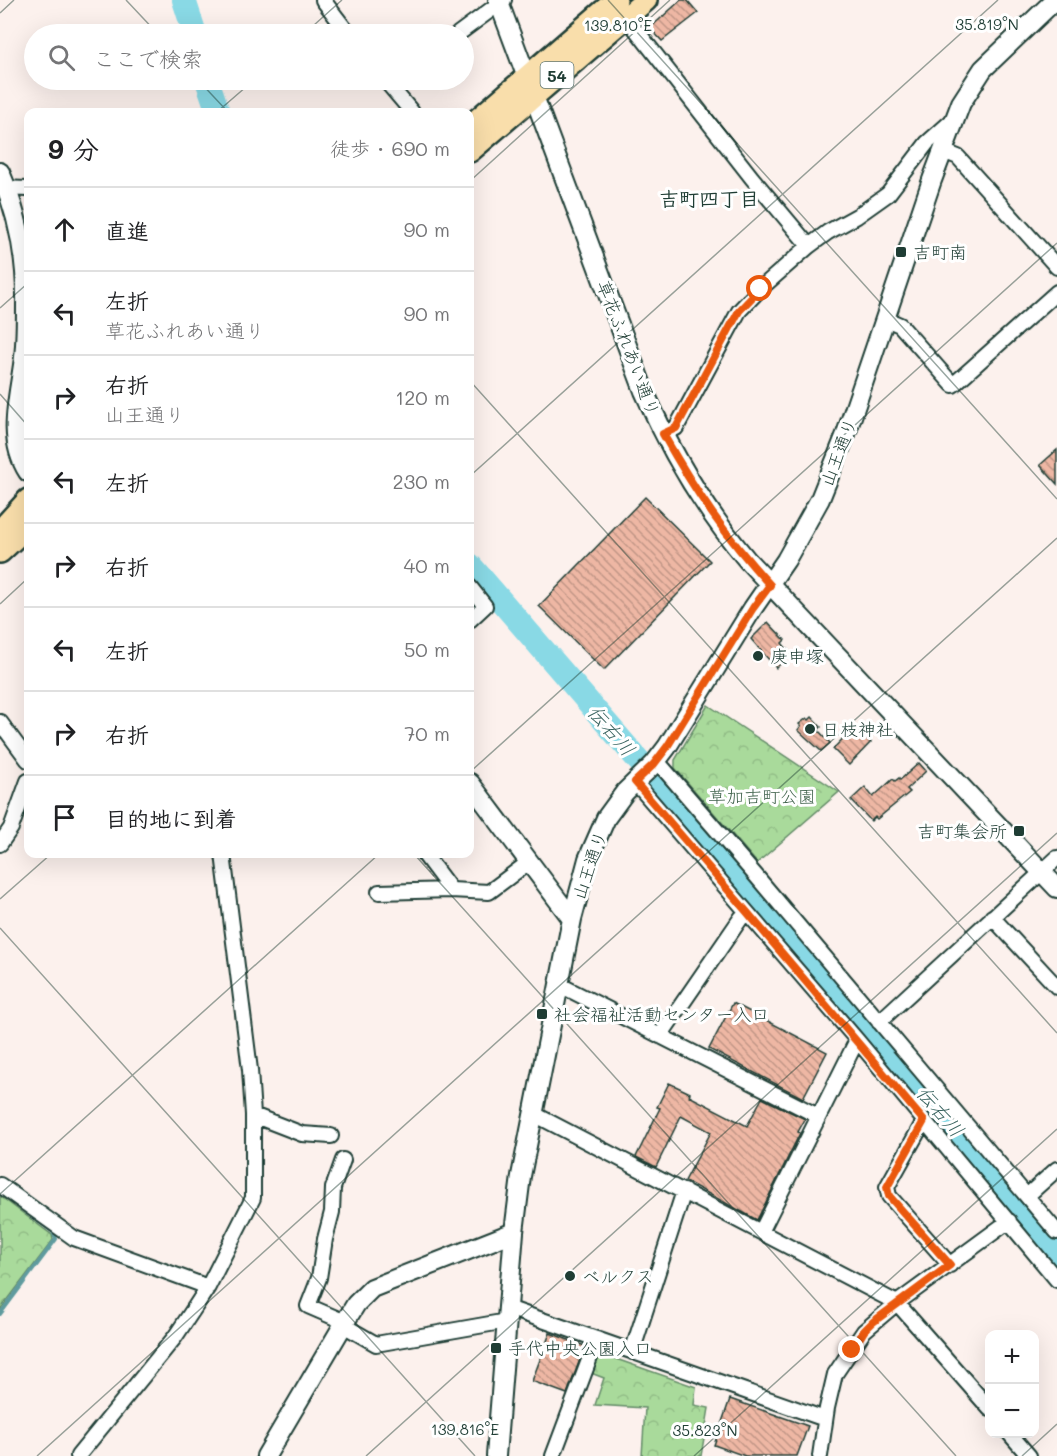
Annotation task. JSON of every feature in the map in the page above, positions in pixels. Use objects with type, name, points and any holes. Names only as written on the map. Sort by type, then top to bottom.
[{"type":"main road","name":"54","points":[[474,146],[530,86],[617,5],[646,0]]},
{"type":"main road","name":"54","points":[[474,123],[530,86]]},
{"type":"main road","points":[[0,531],[24,504]]},
{"type":"main road","points":[[0,552],[24,530]]},
{"type":"street","points":[[323,0],[342,24]]},
{"type":"street","name":"山王通り","points":[[496,1456],[514,1232],[521,1176],[572,919],[596,837],[615,804],[646,771],[802,534],[820,498],[846,434],[954,119],[971,84],[983,69],[1055,0]]},
{"type":"street","points":[[471,24],[500,1]]},
{"type":"street","name":"草花ふれあい通り","points":[[500,1],[644,391],[663,434],[687,476],[730,539],[770,585],[1057,888]]},
{"type":"street","points":[[617,5],[752,178],[809,246]]},
{"type":"street","points":[[397,90],[409,108]]},
{"type":"street","points":[[663,434],[676,428],[739,311],[760,289],[809,246],[888,194],[927,143],[954,119]]},
{"type":"street","points":[[943,151],[958,157],[1057,267]]},
{"type":"street","points":[[2,183],[24,188]]},
{"type":"street","points":[[2,183],[14,212],[24,267]]},
{"type":"street","points":[[885,319],[900,325],[953,385],[1057,292]]},
{"type":"street","points":[[24,363],[16,409],[15,434],[17,448],[24,463]]},
{"type":"street","points":[[474,592],[485,606],[474,616]]},
{"type":"street","points":[[0,722],[24,755]]},
{"type":"street","points":[[646,771],[747,912],[1057,1280]]},
{"type":"street","points":[[646,771],[879,1022],[1028,1195],[1057,1232]]},
{"type":"street","points":[[474,788],[572,919]]},
{"type":"street","points":[[0,844],[11,828],[24,792]]},
{"type":"street","points":[[78,1456],[175,1337],[208,1287],[253,1198],[253,1115],[250,1070],[224,858]]},
{"type":"street","points":[[427,858],[451,890]]},
{"type":"street","points":[[879,1022],[1057,858]]},
{"type":"street","points":[[380,892],[451,890],[489,892],[529,862]]},
{"type":"street","points":[[660,1036],[747,912]]},
{"type":"street","points":[[992,917],[1057,987]]},
{"type":"street","points":[[558,984],[818,1116]]},
{"type":"street","points":[[761,1232],[857,1040]]},
{"type":"street","points":[[534,1114],[897,1303],[985,1403]]},
{"type":"street","points":[[253,1115],[302,1134],[331,1136]]},
{"type":"street","points":[[924,1121],[887,1187],[889,1196],[950,1265]]},
{"type":"street","points":[[343,1160],[333,1188],[332,1212],[319,1278],[308,1306],[344,1323],[376,1344],[507,1315],[597,1340],[825,1419]]},
{"type":"street","points":[[1028,1195],[1057,1168]]},
{"type":"street","points":[[0,1185],[74,1238],[208,1287]]},
{"type":"street","points":[[632,1352],[684,1191]]},
{"type":"street","points":[[820,1456],[835,1374],[864,1331],[897,1303],[1009,1221]]},
{"type":"street","points":[[267,1456],[344,1323],[356,1304],[372,1288],[514,1232]]},
{"type":"street","points":[[553,1456],[597,1340]]},
{"type":"street","points":[[1013,1438],[1029,1456]]},
{"type":"green space","name":"草加吉町公園","points":[[708,705],[839,792],[757,863],[675,768],[675,760]]},
{"type":"green space","points":[[0,1196],[52,1235],[53,1240],[0,1310]]},
{"type":"green space","points":[[599,1353],[696,1387],[694,1405],[709,1408],[701,1456],[642,1456],[645,1408],[595,1405],[604,1378],[591,1373]]},
{"type":"building","points":[[681,0],[687,0],[698,13],[662,41],[650,28]]},
{"type":"building","points":[[1057,450],[1057,484],[1040,465]]},
{"type":"building","points":[[645,497],[710,561],[604,670],[539,606]]},
{"type":"building","points":[[768,622],[785,640],[782,643],[791,654],[776,668],[751,639]]},
{"type":"building","points":[[812,717],[821,727],[818,730],[830,743],[821,751],[798,730],[801,726],[799,724]]},
{"type":"building","points":[[854,727],[871,742],[849,765],[833,749]]},
{"type":"building","points":[[919,763],[926,771],[907,789],[910,792],[877,819],[875,817],[871,821],[851,800],[865,787],[873,797],[893,779],[895,781],[899,778],[900,780]]},
{"type":"building","points":[[733,1003],[827,1052],[803,1098],[709,1049]]},
{"type":"building","points":[[669,1083],[747,1126],[762,1098],[805,1119],[757,1220],[685,1181],[711,1132],[681,1116],[656,1167],[636,1157],[660,1108],[657,1107]]},
{"type":"building","points":[[550,1333],[585,1346],[567,1394],[532,1381]]},
{"type":"building","points":[[730,1399],[808,1426],[797,1456],[745,1456],[714,1445]]},
{"type":"waterway","name":"伝右川","points":[[184,0],[192,24]]},
{"type":"waterway","name":"伝右川","points":[[210,90],[217,108]]},
{"type":"waterway","name":"伝右川","points":[[474,570],[961,1134],[1057,1252]]},
{"type":"waterway","points":[[0,1314],[56,1239],[53,1232],[19,1207]]},
{"type":"place","name":"吉町南","points":[[901,252]]},
{"type":"place","name":"庚申塚","points":[[758,656]]},
{"type":"place","name":"日枝神社","points":[[810,729]]},
{"type":"place","name":"吉町集会所","points":[[1019,831]]},
{"type":"place","name":"社会福祉活動センター入口","points":[[542,1014]]},
{"type":"place","name":"ベルクス","points":[[570,1276]]},
{"type":"place","name":"手代中央公園入口","points":[[496,1348]]},
{"type":"district","name":"吉町四丁目","points":[[709,198]]},
{"type":"route","points":[[760,289],[739,311],[676,428],[663,434],[706,507],[770,585],[753,608],[667,747],[654,764],[635,782],[924,1121],[887,1187],[889,1196],[950,1265],[873,1322],[864,1331],[852,1350]]}]
